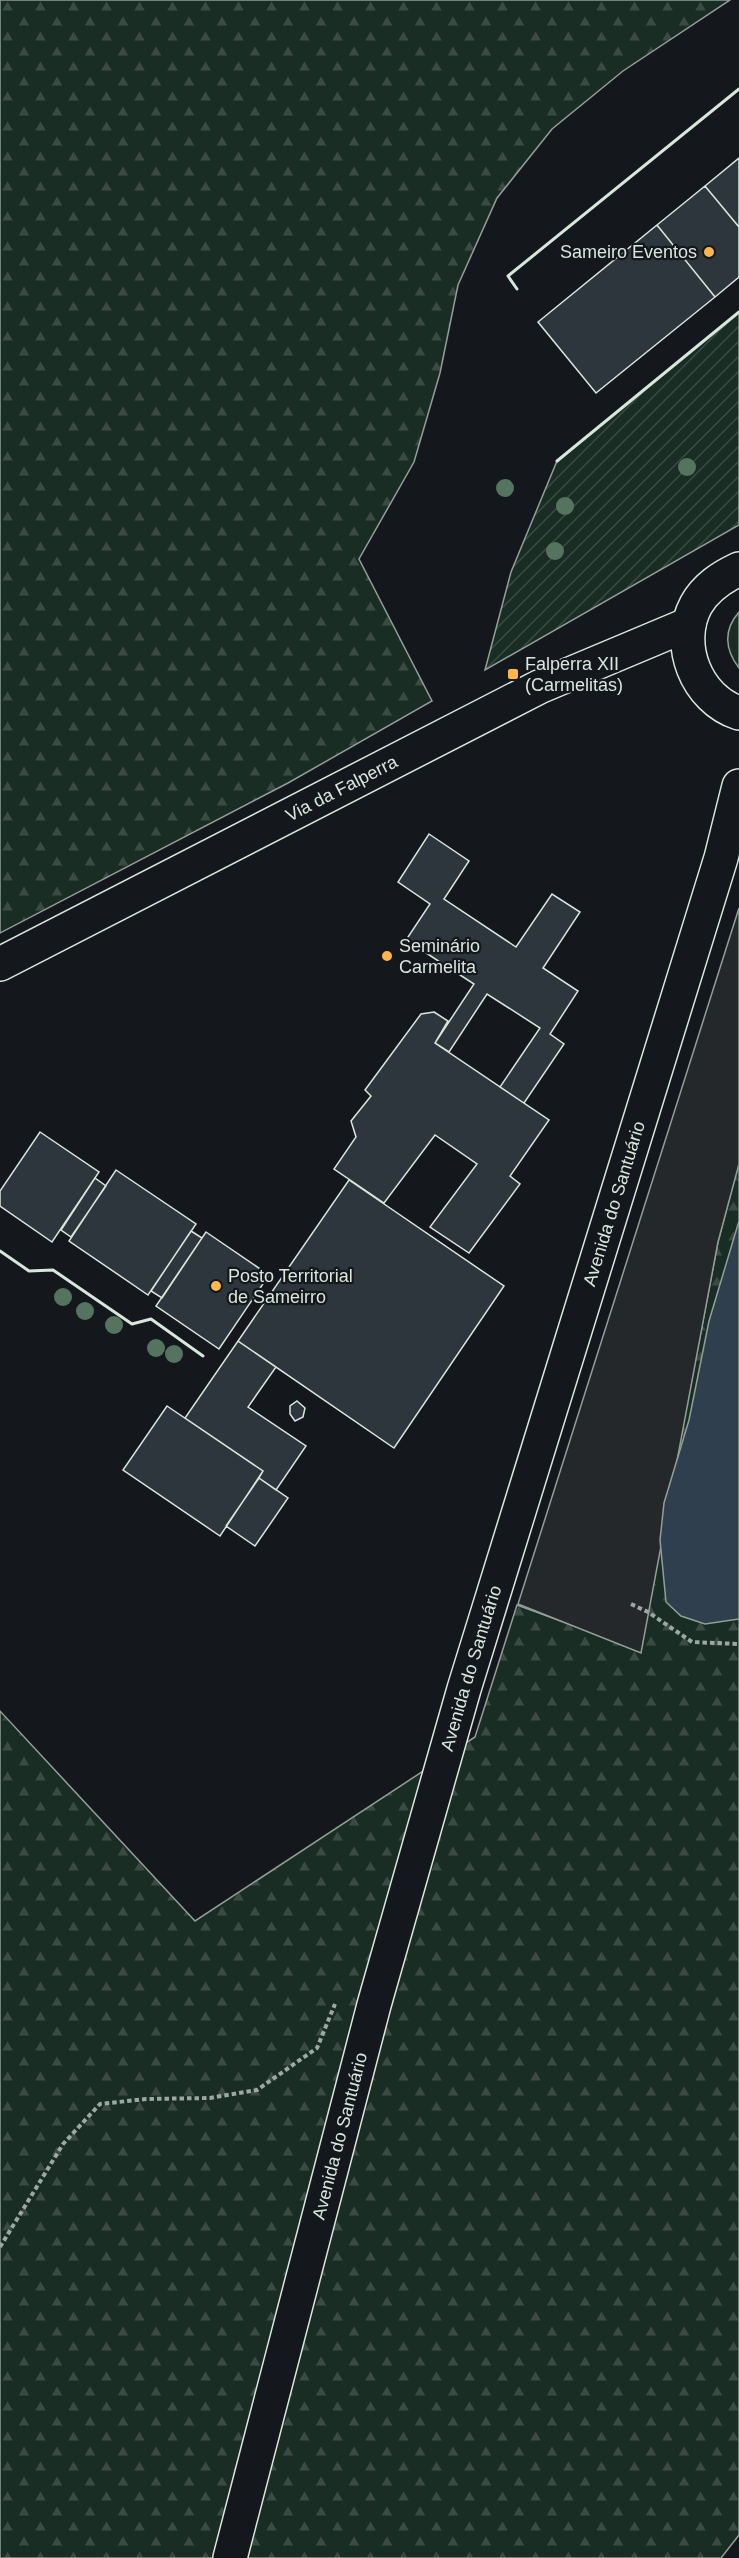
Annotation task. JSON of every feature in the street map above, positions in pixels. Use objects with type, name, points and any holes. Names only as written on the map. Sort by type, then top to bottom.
[{"type":"street","points":[[739,569],[723,577],[708,589],[696,605],[689,624],[687,645],[691,666],[702,686],[717,701],[739,713]]},
{"type":"street","name":"Via da Falperra","points":[[0,964],[539,687],[689,624]]},
{"type":"street","name":"Avenida do Santuário","points":[[230,2558],[374,2005],[464,1689],[717,869],[739,786]]},
{"type":"path","points":[[631,1604],[648,1612],[692,1642],[739,1644]]},
{"type":"path","points":[[0,2247],[63,2144],[100,2103],[146,2099],[210,2098],[257,2090],[317,2048],[340,1994]]},
{"type":"green space","points":[[0,0],[730,0],[623,71],[552,129],[497,198],[458,285],[440,373],[414,462],[359,559],[432,701],[288,783],[0,933]]},
{"type":"green space","points":[[739,312],[739,525],[485,670],[511,572],[557,461]]},
{"type":"green space","points":[[739,612],[739,668],[731,654],[728,633]]},
{"type":"green space","points":[[739,1161],[739,2535],[721,2558],[0,2558],[0,1711],[195,1921],[475,1737],[517,1605],[640,1650],[718,1242]]},
{"type":"shaded area","points":[[739,908],[739,1164],[718,1242],[641,1653],[518,1604]]},
{"type":"water","points":[[739,1221],[739,1619],[705,1624],[681,1616],[666,1602],[660,1540],[664,1503],[689,1420],[709,1321]]},
{"type":"building","points":[[739,158],[739,227],[705,186]]},
{"type":"building","name":"Sameiro Eventos","points":[[705,186],[739,227],[739,277],[715,297],[657,225]]},
{"type":"building","points":[[657,225],[715,297],[596,393],[538,322]]},
{"type":"building","points":[[429,834],[469,861],[444,899],[516,947],[552,894],[580,912],[543,968],[578,991],[550,1034],[564,1044],[524,1103],[500,1087],[540,1028],[487,994],[449,1052],[435,1043],[474,984],[406,940],[430,904],[398,882]]},
{"type":"building","points":[[434,1012],[448,1021],[435,1043],[549,1120],[510,1176],[520,1184],[469,1253],[430,1227],[477,1164],[435,1135],[384,1203],[334,1169],[356,1137],[351,1121],[371,1096],[365,1090],[421,1014]]},
{"type":"building","points":[[40,1132],[99,1172],[52,1242],[0,1206],[0,1191]]},
{"type":"building","points":[[116,1170],[196,1224],[148,1295],[69,1241]]},
{"type":"building","points":[[95,1178],[106,1186],[71,1237],[61,1230]]},
{"type":"building","points":[[349,1180],[504,1286],[394,1448],[238,1341]]},
{"type":"building","points":[[191,1231],[202,1238],[162,1298],[151,1291]]},
{"type":"building","name":"Posto Territorial de Sameirro","points":[[206,1232],[269,1275],[219,1349],[156,1306]]},
{"type":"building","points":[[238,1341],[276,1367],[248,1407],[306,1446],[276,1490],[259,1478],[263,1471],[185,1418]]},
{"type":"building","points":[[297,1401],[305,1408],[303,1417],[295,1421],[290,1414],[290,1406]]},
{"type":"building","points":[[167,1406],[263,1471],[220,1536],[123,1470]]},
{"type":"building","points":[[259,1478],[288,1498],[255,1546],[226,1526]]},
{"type":"wall","points":[[517,289],[508,276],[739,89]]},
{"type":"wall","points":[[557,461],[739,312]]},
{"type":"wall","points":[[0,1251],[29,1271],[53,1270],[132,1324],[151,1319],[203,1356]]},
{"type":"place","name":"Sameiro Eventos","points":[[709,252]]},
{"type":"place","name":"Falperra XII (Carmelitas)","points":[[513,674]]},
{"type":"place","name":"Seminário Carmelita","points":[[387,956]]},
{"type":"place","name":"Posto Territorial de Sameirro","points":[[216,1286]]}]
